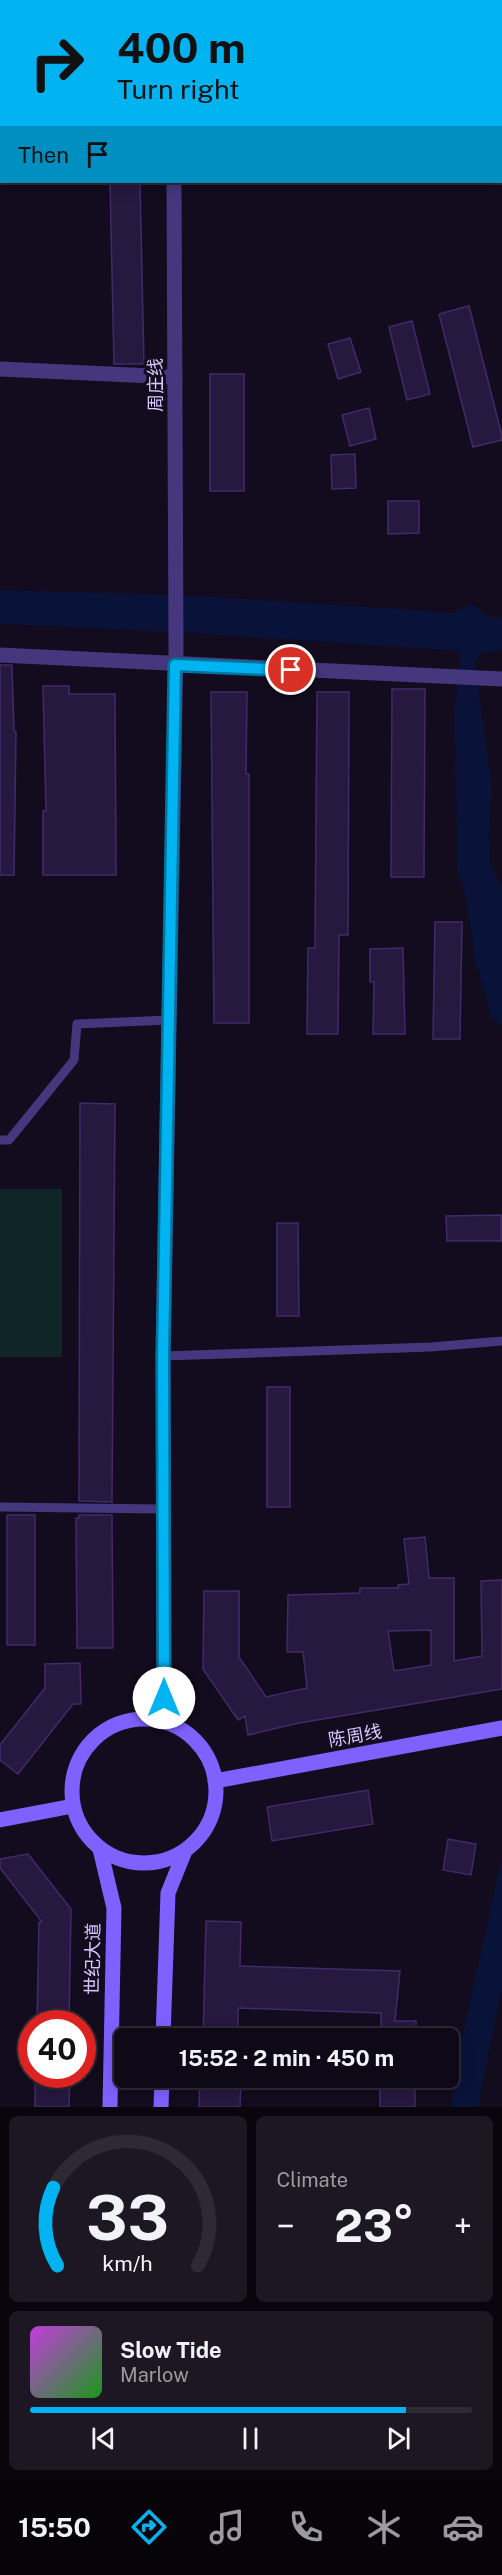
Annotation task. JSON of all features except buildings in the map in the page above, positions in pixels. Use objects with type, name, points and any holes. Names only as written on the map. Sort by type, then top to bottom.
[{"type":"main road","points":[[139,1719],[164,1722],[188,1734],[206,1755],[215,1781],[214,1808],[204,1832],[185,1851],[157,1863],[127,1862],[100,1849],[83,1830],[73,1806],[72,1782],[80,1758],[94,1738],[115,1725],[139,1719]]},
{"type":"main road","name":"陈周线","points":[[215,1781],[502,1728]]},
{"type":"main road","points":[[0,1820],[73,1806]]},
{"type":"main road","name":"世纪大道","points":[[100,1849],[114,1908],[110,2107]]},
{"type":"main road","points":[[163,2028],[168,1893],[185,1851]]},
{"type":"main road","points":[[161,2107],[162,2088]]},
{"type":"street","name":"周庄线","points":[[164,1722],[163,1356],[176,650],[174,183]]},
{"type":"street","points":[[0,369],[175,377]]},
{"type":"street","points":[[0,655],[502,679]]},
{"type":"lane","points":[[0,1140],[9,1140],[74,1060],[77,1023],[169,1020]]},
{"type":"lane","points":[[163,1356],[431,1347],[502,1341]]},
{"type":"lane","points":[[0,1507],[162,1509]]},
{"type":"green space","points":[[0,1189],[62,1189],[62,1357],[0,1357]]},
{"type":"water","points":[[0,590],[200,596],[454,613],[471,604],[490,617],[502,618],[502,650],[482,653],[474,663],[492,783],[490,861],[502,889],[502,1027],[491,1016],[475,958],[465,893],[458,873],[454,714],[461,651],[159,631],[0,624]]},
{"type":"water","points":[[502,1857],[502,1986],[478,2107],[451,2107],[453,2088],[459,2088],[459,2052]]},
{"type":"route","points":[[164,1698],[163,1356],[175,665],[291,670]]}]
